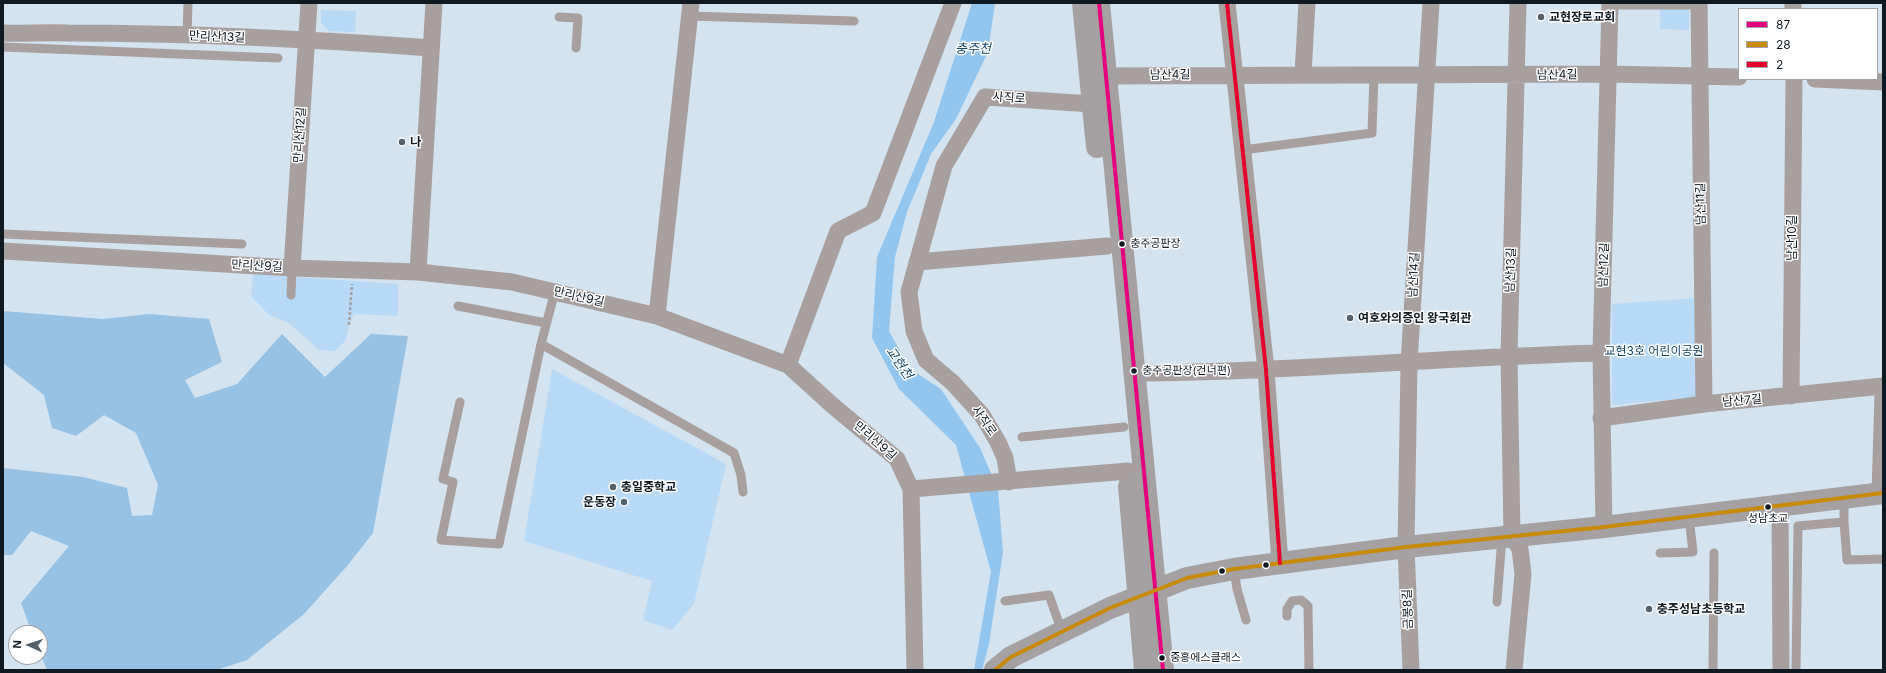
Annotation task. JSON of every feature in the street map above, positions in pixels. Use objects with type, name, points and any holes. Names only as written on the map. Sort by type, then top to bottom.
[{"type":"street","name":"만리산12길","points":[[292,268],[309,3]]},
{"type":"street","points":[[418,272],[434,3]]},
{"type":"street","points":[[788,365],[838,231],[873,213],[953,3]]},
{"type":"street","points":[[1083,3],[1097,76],[1133,374],[1148,525],[1148,593],[1145,670]]},
{"type":"street","points":[[1099,3],[1097,76],[1092,104],[1128,471],[1148,593],[1163,670]]},
{"type":"street","points":[[1227,3],[1266,370],[1280,563]]},
{"type":"street","points":[[1303,74],[1307,3]]},
{"type":"street","name":"남산14길","points":[[1406,547],[1409,363],[1431,3]]},
{"type":"street","name":"남산13길","points":[[1507,537],[1509,356],[1518,3]]},
{"type":"street","name":"남산12길","points":[[1604,526],[1601,418],[1610,74],[1610,4]]},
{"type":"street","name":"남산11길","points":[[1699,4],[1704,404]]},
{"type":"street","points":[[657,316],[690,10]]},
{"type":"street","name":"만리산13길","points":[[4,40],[68,33],[306,40],[431,48]]},
{"type":"street","name":"남산4길","points":[[1097,76],[1303,74],[1374,76],[1516,76],[1610,74],[1738,77]]},
{"type":"street","name":"남산10길","points":[[1791,396],[1794,80]]},
{"type":"street","points":[[1838,80],[1883,82]]},
{"type":"street","name":"사직로","points":[[1010,482],[1005,458],[998,442],[982,415],[953,383],[926,360],[914,331],[909,292],[944,166],[985,97],[1092,104]]},
{"type":"street","points":[[917,262],[1107,246]]},
{"type":"street","name":"만리산9길","points":[[3,251],[292,268],[418,272],[512,282],[657,316],[788,365],[832,405],[897,459],[911,489],[915,670]]},
{"type":"street","points":[[1133,374],[1266,370],[1409,363],[1509,356],[1602,353]]},
{"type":"street","name":"남산7길","points":[[1601,418],[1704,404],[1883,386]]},
{"type":"street","points":[[1004,666],[1110,608],[1187,578],[1234,569],[1406,547],[1689,517],[1881,494],[1883,394]]},
{"type":"street","points":[[911,489],[1010,482],[1128,471]]},
{"type":"street","points":[[1780,506],[1781,670]]},
{"type":"street","points":[[1507,537],[1520,549],[1523,574],[1514,670]]},
{"type":"street","name":"금봉8길","points":[[1406,547],[1410,670]]},
{"type":"lane","points":[[187,36],[188,3]]},
{"type":"lane","points":[[1610,4],[1699,4]]},
{"type":"lane","points":[[690,10],[854,21]]},
{"type":"lane","points":[[559,17],[578,18],[576,48]]},
{"type":"lane","points":[[4,40],[278,58]]},
{"type":"lane","points":[[1243,150],[1372,133],[1374,76]]},
{"type":"lane","points":[[3,234],[242,244]]},
{"type":"lane","points":[[99,256],[102,237]]},
{"type":"lane","points":[[291,295],[292,268]]},
{"type":"lane","points":[[460,402],[443,479],[453,482],[442,540],[499,544],[541,344],[555,291]]},
{"type":"lane","points":[[458,306],[546,323]]},
{"type":"lane","points":[[541,344],[734,453],[741,475],[743,492]]},
{"type":"lane","points":[[1022,437],[1124,427]]},
{"type":"lane","points":[[1844,499],[1847,560],[1883,559]]},
{"type":"lane","points":[[1660,553],[1693,552],[1689,517]]},
{"type":"lane","points":[[1796,670],[1798,526],[1844,522]]},
{"type":"lane","points":[[1497,602],[1507,537]]},
{"type":"lane","points":[[1713,670],[1714,553]]},
{"type":"lane","points":[[1234,569],[1237,589],[1246,620]]},
{"type":"lane","points":[[1005,601],[1049,595],[1062,633]]},
{"type":"lane","points":[[1287,616],[1288,609],[1292,601],[1301,600],[1308,606],[1309,670]]},
{"type":"path","points":[[349,325],[352,281]]},
{"type":"green space","points":[[1660,9],[1689,9],[1689,30],[1660,29]]},
{"type":"green space","points":[[321,10],[356,11],[355,32],[329,31],[321,23]]},
{"type":"green space","points":[[253,274],[398,284],[398,316],[354,314],[349,325],[346,340],[335,351],[319,350],[289,323],[269,315],[251,296]]},
{"type":"green space","name":"교현3호 어린이공원","points":[[1695,298],[1696,397],[1612,405],[1612,304]]},
{"type":"green space","name":"운동장","points":[[552,369],[726,464],[694,604],[672,630],[643,620],[652,581],[524,541]]},
{"type":"shaded area","points":[[3,311],[103,319],[149,314],[209,319],[222,362],[185,380],[195,398],[237,384],[282,334],[325,377],[371,334],[408,336],[373,533],[347,566],[304,614],[247,660],[216,670],[47,670],[45,665],[48,665],[48,625],[29,625],[21,603],[69,546],[31,531],[12,555],[3,555],[3,468],[83,477],[127,488],[132,516],[152,515],[158,485],[136,433],[104,415],[76,436],[52,428],[44,395],[3,363]]},
{"type":"water","name":"충주천","points":[[972,3],[995,3],[988,52],[956,119],[931,154],[907,212],[895,257],[889,331],[910,369],[941,389],[980,448],[998,489],[1003,552],[989,644],[982,670],[974,670],[991,572],[956,445],[899,389],[872,338],[877,257],[934,122]]},
{"type":"transit line","name":"87","points":[[1099,3],[1163,670]]},
{"type":"transit line","name":"2","points":[[1227,3],[1266,370],[1280,563]]},
{"type":"transit line","name":"28","points":[[995,670],[1011,657],[1110,608],[1187,578],[1234,569],[1406,547],[1604,527],[1883,493]]},
{"type":"place","name":"교현장로교회","points":[[1541,17]]},
{"type":"place","name":"나","points":[[402,142]]},
{"type":"place","name":"충주공판장","points":[[1122,244]]},
{"type":"place","name":"여호와의증인 왕국회관","points":[[1350,318]]},
{"type":"place","name":"충주공판장(건너편)","points":[[1134,371]]},
{"type":"place","name":"충일중학교","points":[[613,487]]},
{"type":"place","name":"운동장","points":[[624,502]]},
{"type":"place","name":"성남초교","points":[[1768,507]]},
{"type":"place","name":"충주성남초등학교","points":[[1649,609]]},
{"type":"place","name":"중흥에스클래스","points":[[1162,658]]},
{"type":"water label","name":"교현천","points":[[899,363]]}]
